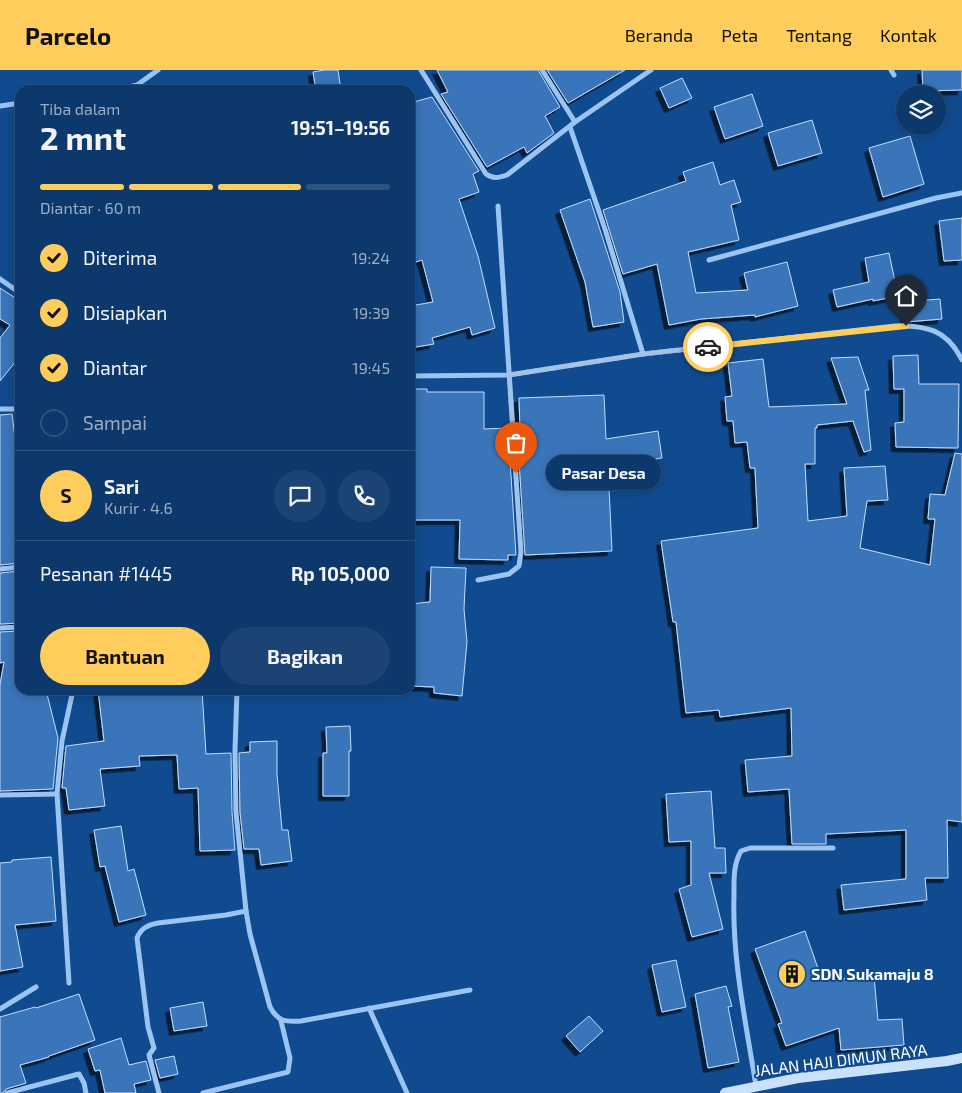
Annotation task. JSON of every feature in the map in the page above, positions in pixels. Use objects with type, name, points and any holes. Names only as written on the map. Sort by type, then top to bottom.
[{"type":"street","points":[[141,85],[158,70]]},
{"type":"street","points":[[421,70],[486,174],[497,178],[507,175],[575,122],[651,70]]},
{"type":"street","points":[[542,70],[575,122]]},
{"type":"street","points":[[0,106],[15,104]]},
{"type":"street","points":[[570,127],[605,229],[643,354]]},
{"type":"street","points":[[709,260],[962,193]]},
{"type":"street","points":[[478,580],[508,574],[519,566],[522,552],[498,206]]},
{"type":"street","points":[[0,279],[15,290]]},
{"type":"street","points":[[415,376],[509,375],[643,354],[916,326],[937,332],[956,347],[962,360]]},
{"type":"street","points":[[0,409],[15,409]]},
{"type":"street","points":[[0,569],[15,567]]},
{"type":"street","points":[[0,628],[15,627]]},
{"type":"street","points":[[69,983],[58,794],[62,740],[72,695]]},
{"type":"street","points":[[203,1093],[288,1072],[290,1058],[281,1021],[275,1016],[270,1007],[250,934],[246,911],[236,812],[237,695]]},
{"type":"street","points":[[0,795],[58,794]]},
{"type":"street","points":[[756,1086],[735,950],[733,922],[736,860],[741,852],[750,848],[833,848]]},
{"type":"street","points":[[159,1093],[150,1055],[154,1048],[148,1027],[137,938],[140,931],[158,923],[246,911]]},
{"type":"street","points":[[0,1009],[36,987]]},
{"type":"street","points":[[281,1021],[301,1021],[470,990]]},
{"type":"street","points":[[369,1008],[407,1093]]},
{"type":"street","name":"JALAN HAJI DIMUN RAYA","points":[[724,1093],[833,1073],[947,1062],[962,1058]]},
{"type":"street","points":[[7,1093],[79,1074],[86,1093]]},
{"type":"building","points":[[338,70],[340,85],[315,85],[313,72]]},
{"type":"building","points":[[437,70],[538,70],[560,107],[545,116],[554,133],[527,153],[524,147],[487,167],[441,94],[448,92]]},
{"type":"building","points":[[547,70],[625,70],[568,103]]},
{"type":"building","points":[[922,70],[962,70],[962,90],[946,90],[946,85],[923,85]]},
{"type":"building","points":[[682,78],[692,98],[669,108],[660,88]]},
{"type":"building","points":[[752,94],[763,126],[725,139],[714,107]]},
{"type":"building","points":[[432,97],[479,171],[473,174],[479,192],[459,199],[478,256],[495,328],[472,335],[470,327],[432,338],[434,344],[415,347],[415,305],[433,302],[422,260],[415,262],[415,102]]},
{"type":"building","points":[[812,120],[822,153],[778,166],[768,133]]},
{"type":"building","points":[[910,136],[924,184],[883,197],[869,148]]},
{"type":"building","points":[[713,162],[720,185],[734,180],[741,202],[731,205],[739,240],[688,252],[696,293],[748,290],[744,273],[787,262],[798,306],[755,317],[755,315],[701,319],[669,325],[657,264],[623,274],[603,210],[686,181],[683,172]]},
{"type":"building","points":[[590,199],[620,292],[624,322],[593,327],[585,282],[560,210]]},
{"type":"building","points":[[962,218],[962,260],[944,261],[939,221]]},
{"type":"building","points":[[889,253],[898,296],[837,307],[833,290],[869,282],[865,258]]},
{"type":"building","points":[[0,288],[15,298],[15,362],[0,381],[0,338],[10,325],[0,319]]},
{"type":"building","points":[[940,299],[942,319],[906,322],[904,302]]},
{"type":"building","points":[[918,355],[919,384],[959,384],[958,448],[896,447],[895,423],[904,422],[904,389],[894,389],[893,356]]},
{"type":"building","points":[[858,357],[869,390],[865,390],[871,450],[864,452],[853,421],[817,425],[817,428],[815,428],[815,464],[805,464],[808,521],[847,516],[844,468],[885,466],[888,500],[867,501],[860,548],[930,565],[935,519],[928,519],[930,494],[945,495],[955,453],[962,454],[962,822],[947,820],[948,878],[925,878],[927,900],[844,910],[841,885],[906,879],[906,830],[826,834],[826,844],[792,844],[789,789],[748,792],[745,760],[792,756],[791,708],[720,717],[719,710],[686,713],[676,622],[673,622],[661,541],[758,528],[755,468],[750,468],[747,442],[735,443],[733,421],[727,421],[725,397],[732,396],[728,363],[763,359],[769,407],[847,404],[831,358]]},
{"type":"building","points":[[415,389],[427,389],[427,392],[484,392],[484,429],[508,428],[516,555],[508,555],[508,560],[459,559],[460,520],[415,520]]},
{"type":"building","points":[[604,395],[606,439],[658,431],[662,458],[608,466],[612,551],[525,555],[517,428],[520,428],[519,398]]},
{"type":"building","points":[[12,414],[15,438],[15,564],[0,565],[0,415]]},
{"type":"building","points":[[431,567],[466,568],[464,609],[467,642],[462,696],[434,693],[434,687],[415,686],[415,604],[430,602]]},
{"type":"building","points":[[15,572],[15,623],[0,624],[0,573]]},
{"type":"building","points":[[15,631],[15,695],[47,695],[58,738],[53,789],[0,791],[0,685],[4,662],[0,663],[0,632]]},
{"type":"building","points":[[99,695],[202,695],[206,754],[231,753],[235,850],[200,851],[198,788],[179,789],[177,755],[139,756],[140,766],[100,769],[105,806],[69,810],[66,788],[62,788],[66,746],[104,741]]},
{"type":"building","points":[[350,726],[349,796],[323,796],[323,753],[327,753],[326,727]]},
{"type":"building","points":[[277,741],[277,774],[282,830],[288,830],[292,861],[261,865],[259,849],[244,849],[240,812],[239,753],[250,752],[250,742]]},
{"type":"building","points":[[711,791],[715,848],[725,848],[726,873],[709,873],[723,929],[692,937],[679,889],[691,885],[691,841],[669,842],[666,794]]},
{"type":"building","points":[[121,826],[128,871],[134,869],[146,915],[119,922],[105,866],[100,867],[94,830]]},
{"type":"building","points":[[51,857],[56,921],[15,925],[23,967],[0,971],[0,863],[12,862],[12,860]]},
{"type":"building","points":[[805,931],[822,980],[874,976],[878,1020],[902,1019],[904,1045],[841,1050],[839,1028],[786,1046],[778,1024],[782,1023],[755,949]]},
{"type":"building","points":[[676,960],[686,1007],[662,1012],[652,965]]},
{"type":"building","points":[[726,986],[732,1006],[728,1007],[739,1062],[708,1068],[695,994]]},
{"type":"building","points":[[79,994],[95,1040],[49,1057],[20,1065],[26,1083],[6,1089],[3,1093],[0,1093],[0,1017]]},
{"type":"building","points":[[203,1002],[207,1026],[174,1031],[170,1008]]},
{"type":"building","points":[[589,1016],[603,1031],[580,1052],[566,1036]]},
{"type":"building","points":[[121,1038],[129,1065],[146,1061],[151,1080],[134,1084],[136,1093],[105,1093],[100,1070],[95,1071],[88,1049]]},
{"type":"building","points":[[174,1056],[178,1074],[160,1078],[155,1060]]},
{"type":"way so far","points":[[516,473],[509,375],[643,354],[708,347]]},
{"type":"place","name":"Pasar Desa","points":[[516,473]]},
{"type":"place","name":"SDN Sukamaju 8","points":[[792,974]]},
{"type":"route","points":[[708,347],[906,326]]}]
